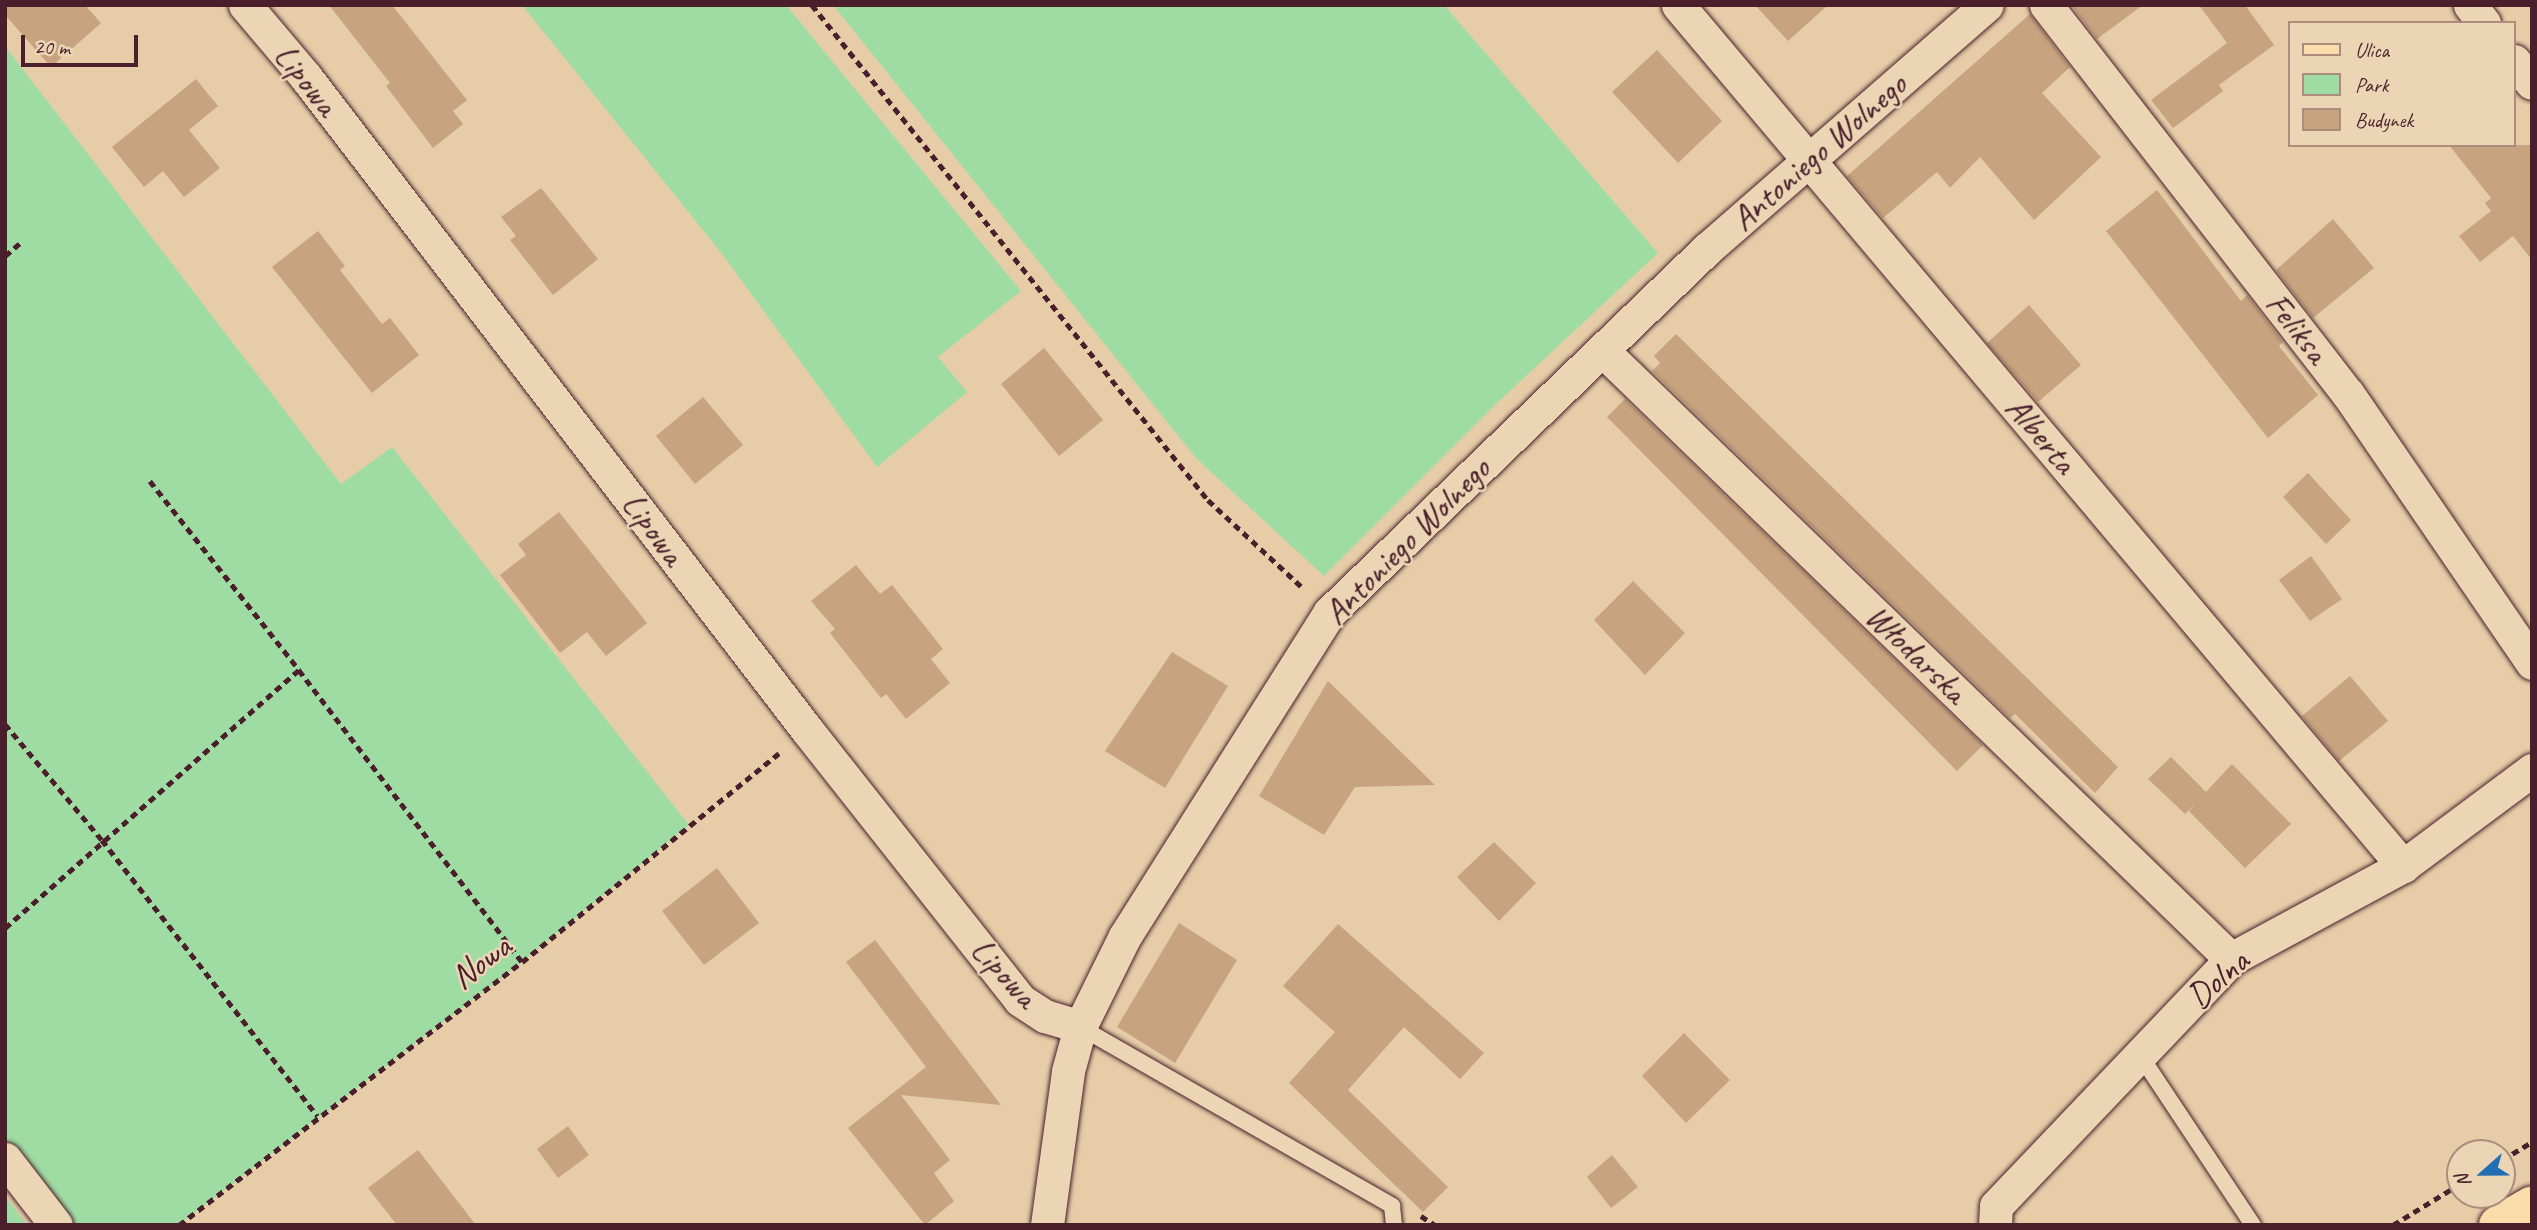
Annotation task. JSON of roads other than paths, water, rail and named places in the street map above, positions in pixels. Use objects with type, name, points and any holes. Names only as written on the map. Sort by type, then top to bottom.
[{"type":"main road","points":[[2498,1225],[2532,1205]]},
{"type":"street","name":"Lipowa","points":[[245,5],[305,76],[807,730],[1020,1000],[1045,1016],[1080,1027]]},
{"type":"street","name":"Alberta","points":[[1678,5],[2403,866]]},
{"type":"street","name":"Antoniego Wolnego","points":[[1047,1225],[1068,1071],[1080,1027],[1125,936],[1329,613],[1707,249],[1987,5]]},
{"type":"street","name":"Feliksa","points":[[2046,5],[2348,394],[2532,663]]},
{"type":"street","points":[[2470,5],[2482,21]]},
{"type":"street","points":[[2516,63],[2532,83]]},
{"type":"street","name":"Włodarska","points":[[1602,350],[2231,959]]},
{"type":"street","name":"Dolna","points":[[1995,1225],[1996,1206],[2231,959],[2403,866],[2532,770]]},
{"type":"street","points":[[5,1159],[56,1225]]},
{"type":"lane","points":[[1080,1027],[1392,1206],[1394,1225]]},
{"type":"lane","points":[[2140,1055],[2253,1225]]}]
